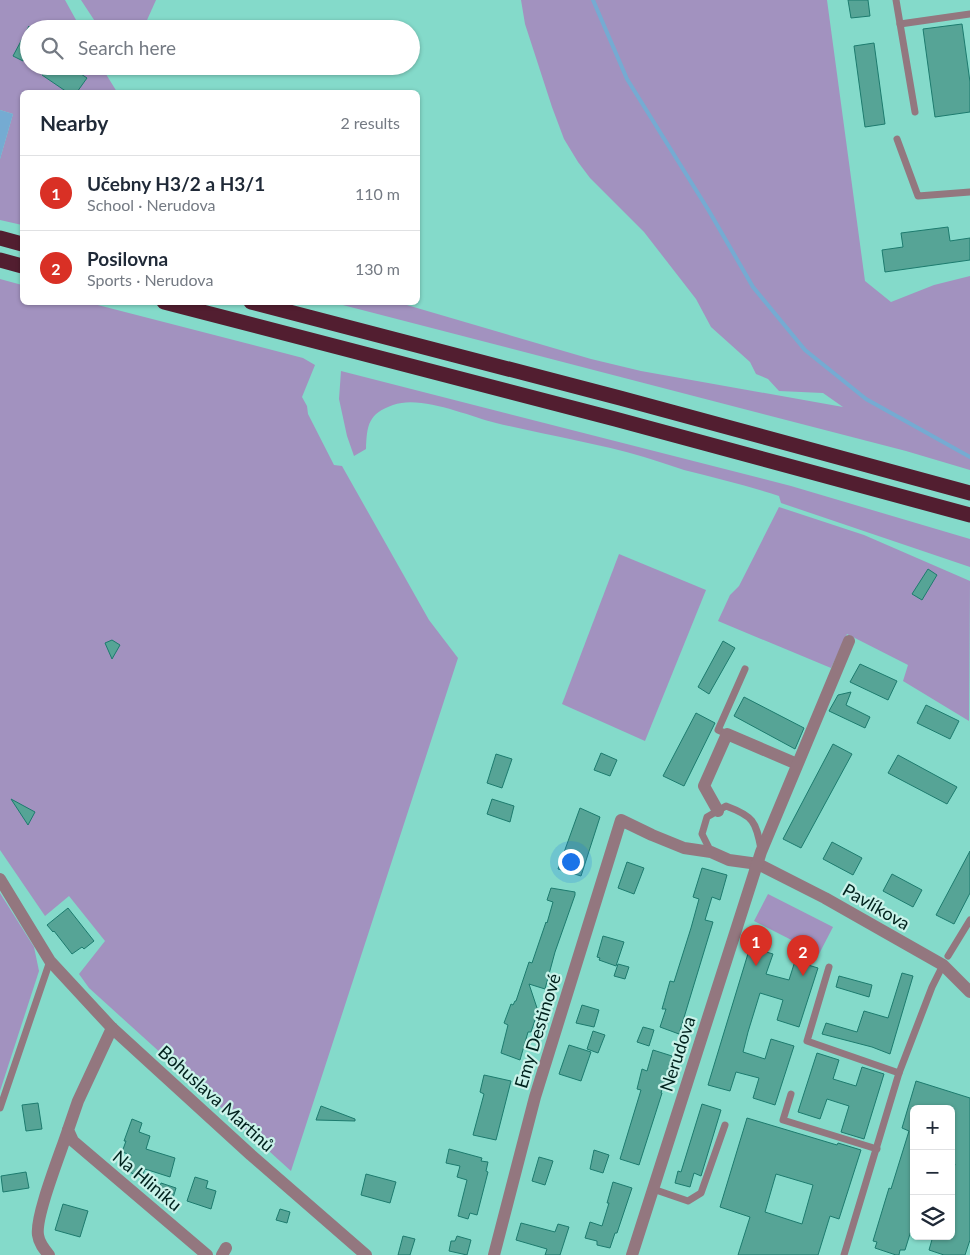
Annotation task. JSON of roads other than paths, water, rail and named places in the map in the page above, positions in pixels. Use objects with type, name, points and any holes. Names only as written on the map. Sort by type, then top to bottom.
[{"type":"highway","points":[[0,238],[20,243]]},
{"type":"highway","points":[[0,260],[20,265]]},
{"type":"highway","points":[[176,305],[644,427],[970,515]]},
{"type":"highway","points":[[263,305],[620,398],[970,493]]},
{"type":"street","points":[[759,858],[849,640]]},
{"type":"street","points":[[718,811],[704,786],[727,734],[797,764]]},
{"type":"street","name":"Pavlíkova","points":[[621,820],[684,848],[711,852],[729,860],[759,858],[841,907],[945,961],[970,992]]},
{"type":"street","name":"Emy Destinové","points":[[494,1255],[536,1097],[621,820]]},
{"type":"street","name":"Nerudova","points":[[632,1255],[759,858]]},
{"type":"street","name":"Bohuslava Martinů","points":[[0,879],[50,961],[112,1028],[366,1255]]},
{"type":"street","points":[[49,1255],[41,1245],[38,1236],[39,1219],[78,1101],[112,1028]]},
{"type":"street","name":"Na Hliníku","points":[[68,1130],[73,1142],[207,1255]]},
{"type":"lane","points":[[896,0],[915,112]]},
{"type":"lane","points":[[900,24],[970,14]]},
{"type":"lane","points":[[897,139],[918,196],[970,192]]},
{"type":"lane","points":[[727,734],[718,730],[745,669]]},
{"type":"lane","points":[[711,852],[702,834],[707,817],[726,806],[744,813],[757,829],[759,858]]},
{"type":"lane","points":[[844,1255],[899,1073],[933,983],[970,920]]},
{"type":"lane","points":[[0,1108],[50,961]]},
{"type":"lane","points":[[829,967],[807,1041],[899,1073]]},
{"type":"lane","points":[[791,1094],[783,1120],[877,1149]]},
{"type":"lane","points":[[653,1189],[688,1201],[701,1193],[725,1125]]},
{"type":"water","points":[[0,110],[13,114],[0,159]]},
{"type":"waterway","points":[[593,0],[627,79],[709,211],[753,287],[805,350],[866,399],[970,457]]},
{"type":"place","name":"Učebny H3/2 a H3/1","points":[[756,966]]},
{"type":"place","name":"Posilovna","points":[[803,976]]}]
